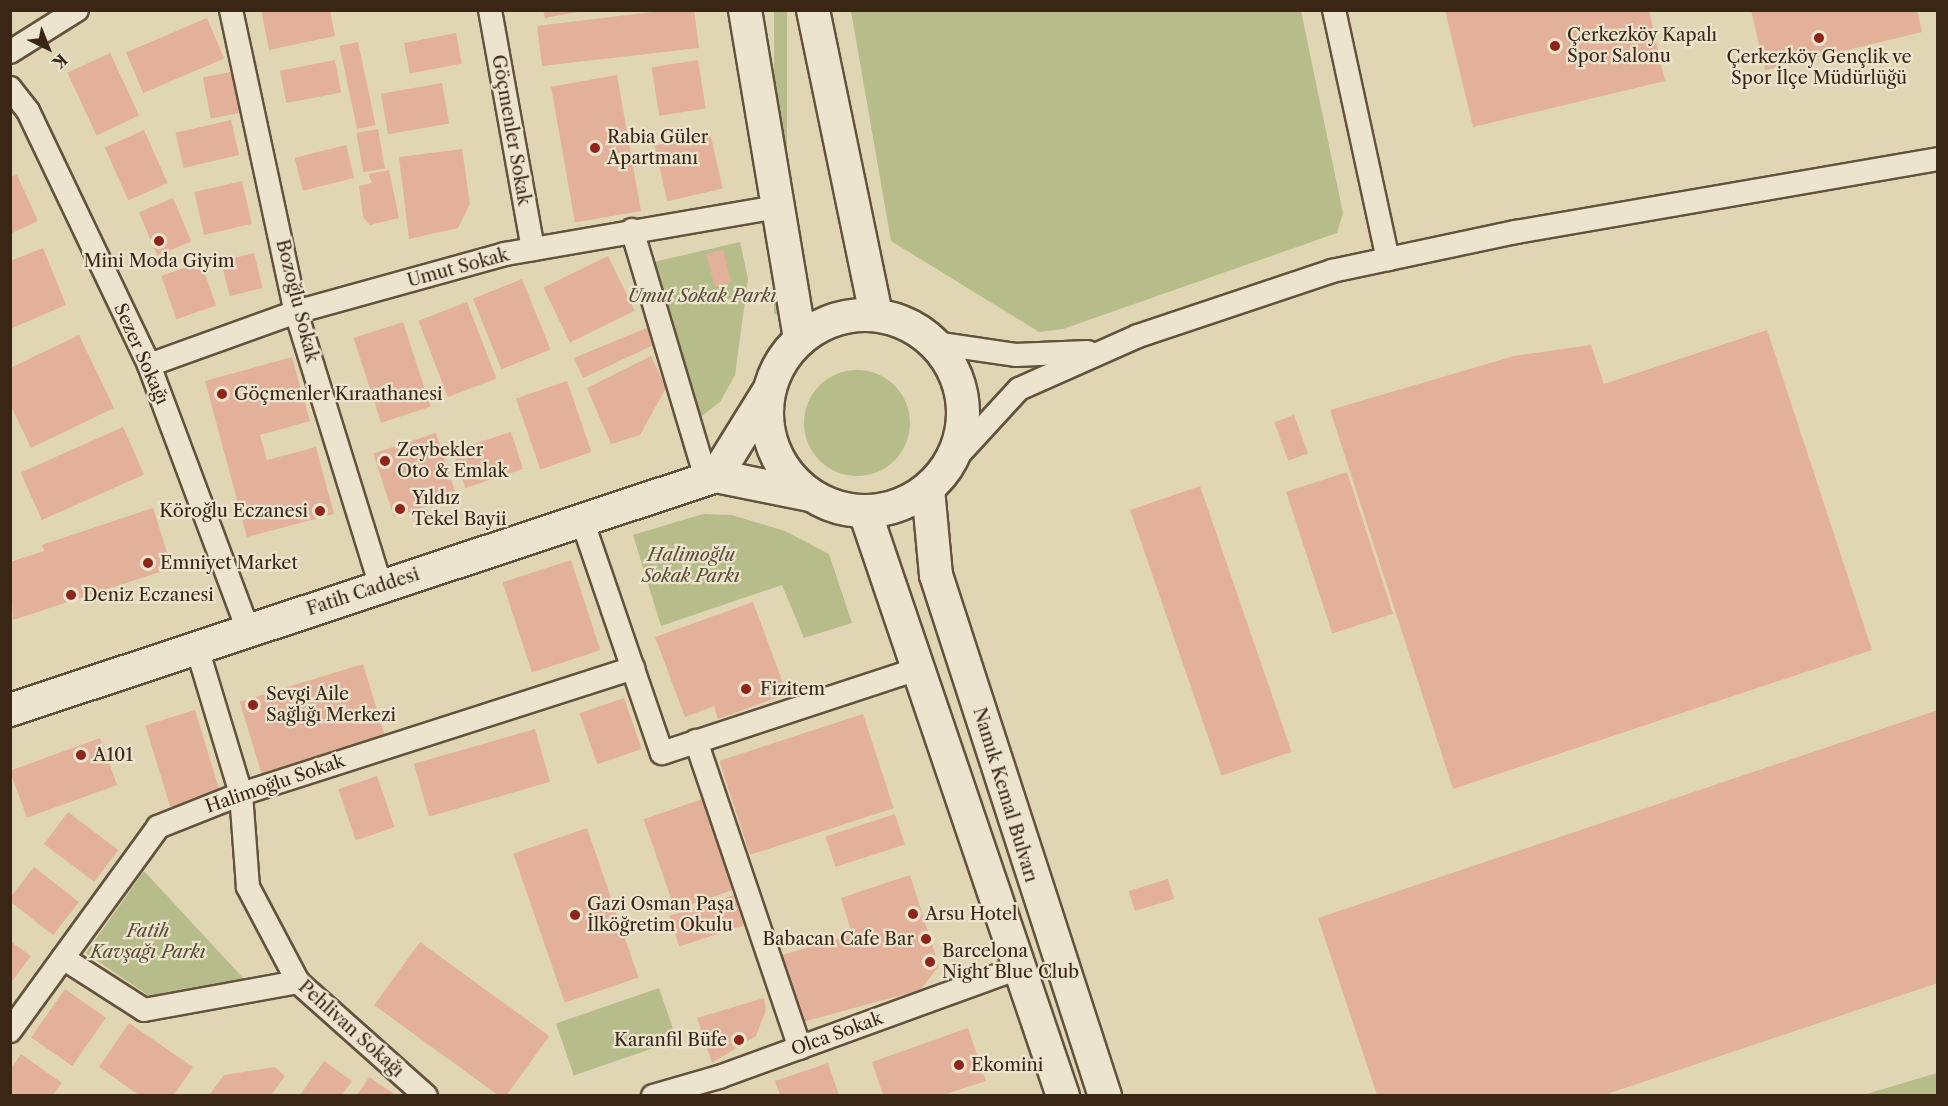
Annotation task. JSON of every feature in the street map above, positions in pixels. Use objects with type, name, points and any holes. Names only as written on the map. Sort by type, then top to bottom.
[{"type":"main road","points":[[745,10],[800,339]]},
{"type":"main road","points":[[813,10],[876,315]]},
{"type":"main road","points":[[876,315],[908,324],[934,343],[954,369],[963,401],[962,433],[950,464],[928,489],[899,506],[865,512],[836,508],[809,495],[711,477],[770,390],[781,362],[800,339],[825,323],[876,315]]},
{"type":"main road","points":[[770,390],[767,419],[773,448],[788,474],[809,495]]},
{"type":"main road","name":"Fatih Caddesi","points":[[10,710],[711,477]]},
{"type":"main road","name":"Namık Kemal Bulvarı","points":[[928,489],[936,575],[1104,1095]]},
{"type":"main road","points":[[865,512],[1063,1095]]},
{"type":"street","points":[[10,52],[76,10]]},
{"type":"street","name":"Bozoğlu Sokak","points":[[231,10],[296,312],[381,586]]},
{"type":"street","name":"Göçmenler Sokak","points":[[490,10],[533,249]]},
{"type":"street","points":[[1335,10],[1388,259]]},
{"type":"street","name":"Sezer Sokağı","points":[[10,88],[28,111],[149,365],[248,630]]},
{"type":"street","points":[[950,464],[1019,389],[1102,351],[1332,271],[1938,159]]},
{"type":"street","name":"Umut Sokak","points":[[149,365],[296,312],[533,249],[632,230],[777,207]]},
{"type":"street","points":[[632,230],[711,477]]},
{"type":"street","points":[[934,343],[1016,355],[1102,351]]},
{"type":"street","points":[[582,520],[662,753],[917,669]]},
{"type":"street","name":"Pehlivan Sokağı","points":[[197,648],[241,794],[248,887],[298,982],[426,1095]]},
{"type":"street","name":"Halimoğlu Sokak","points":[[10,1031],[158,826],[241,794],[633,668]]},
{"type":"street","points":[[696,741],[800,1048]]},
{"type":"street","points":[[63,958],[144,1010],[298,982]]},
{"type":"street","name":"Olca Sokak","points":[[653,1095],[722,1086],[800,1048],[1020,968]]},
{"type":"green space","points":[[774,11],[787,11],[787,314],[774,314]]},
{"type":"green space","points":[[851,11],[1301,11],[1343,213],[1337,233],[1063,329],[1039,332],[891,241]]},
{"type":"green space","name":"Umut Sokak Parkı","points":[[740,242],[748,279],[735,375],[720,402],[693,423],[645,264]]},
{"type":"green space","points":[[857,370],[877,374],[895,385],[906,403],[910,423],[906,443],[895,461],[877,472],[857,476],[837,472],[819,461],[808,443],[804,423],[808,403],[819,385],[837,374]]},
{"type":"green space","name":"Halimoğlu Sokak Parkı","points":[[703,514],[732,515],[785,531],[829,554],[852,623],[804,638],[782,585],[661,626],[633,535]]},
{"type":"green space","name":"Fatih Kavşağı Parkı","points":[[144,871],[244,979],[152,998],[86,953]]},
{"type":"green space","points":[[659,988],[677,1040],[574,1075],[556,1023]]},
{"type":"green space","points":[[1937,1073],[1937,1095],[1863,1095]]},
{"type":"building","points":[[261,10],[330,10],[335,36],[269,50]]},
{"type":"building","points":[[543,10],[578,10],[578,12],[545,18]]},
{"type":"building","points":[[668,10],[694,10],[699,48],[542,66],[537,26]]},
{"type":"building","name":"Çerkezköy Kapalı Spor Salonu","points":[[1445,10],[1649,10],[1665,81],[1473,127]]},
{"type":"building","points":[[1751,10],[1917,10],[1922,32],[1765,70]]},
{"type":"building","points":[[207,18],[224,59],[143,93],[126,52]]},
{"type":"building","points":[[456,33],[462,63],[410,74],[404,43]]},
{"type":"building","points":[[358,42],[376,125],[357,129],[339,46]]},
{"type":"building","points":[[110,53],[139,116],[97,135],[67,73]]},
{"type":"building","points":[[335,60],[341,92],[286,103],[280,71]]},
{"type":"building","points":[[698,60],[706,108],[659,116],[652,67]]},
{"type":"building","points":[[246,69],[254,110],[211,119],[203,77]]},
{"type":"building","name":"Rabia Güler Apartmanı","points":[[617,75],[641,211],[575,223],[551,87]]},
{"type":"building","points":[[442,83],[449,123],[388,134],[381,94]]},
{"type":"building","points":[[231,120],[239,155],[184,168],[175,133]]},
{"type":"building","points":[[378,129],[385,168],[363,172],[356,133]]},
{"type":"building","points":[[144,130],[168,183],[128,200],[105,147]]},
{"type":"building","points":[[710,133],[723,189],[667,201],[654,146]]},
{"type":"building","points":[[346,145],[354,178],[303,191],[295,158]]},
{"type":"building","points":[[462,149],[470,204],[458,228],[409,239],[399,157]]},
{"type":"building","points":[[389,170],[399,218],[370,225],[363,217],[359,186],[372,183],[368,174]]},
{"type":"building","points":[[17,175],[38,221],[10,234],[10,177]]},
{"type":"building","points":[[242,181],[252,224],[204,235],[194,192]]},
{"type":"building","points":[[173,198],[191,241],[157,256],[139,212]]},
{"type":"building","points":[[43,248],[66,305],[10,329],[10,261]]},
{"type":"building","points":[[723,250],[731,282],[714,286],[707,254]]},
{"type":"building","points":[[254,253],[263,288],[230,296],[221,261]]},
{"type":"building","points":[[608,256],[635,311],[570,342],[543,288]]},
{"type":"building","points":[[201,262],[216,305],[176,319],[161,276]]},
{"type":"building","points":[[522,279],[550,349],[501,369],[473,299]]},
{"type":"building","points":[[467,302],[496,379],[448,397],[418,321]]},
{"type":"building","points":[[403,322],[431,407],[381,423],[354,338]]},
{"type":"building","points":[[651,326],[658,343],[583,378],[574,358]]},
{"type":"building","points":[[1767,330],[1872,650],[1453,789],[1330,410],[1514,356],[1591,345],[1604,384]]},
{"type":"building","points":[[79,335],[114,408],[31,448],[10,404],[10,368]]},
{"type":"building","points":[[651,356],[666,388],[640,435],[611,444],[587,388]]},
{"type":"building","points":[[292,357],[310,421],[260,435],[267,460],[316,447],[334,514],[247,537],[205,381]]},
{"type":"building","points":[[567,381],[591,452],[540,469],[516,399]]},
{"type":"building","points":[[1294,415],[1308,454],[1288,461],[1274,422]]},
{"type":"building","points":[[123,427],[144,475],[42,520],[21,473]]},
{"type":"building","points":[[511,432],[523,469],[465,488],[453,451]]},
{"type":"building","points":[[436,433],[457,497],[394,517],[373,453]]},
{"type":"building","points":[[1347,472],[1393,614],[1332,633],[1286,492]]},
{"type":"building","points":[[1200,486],[1291,752],[1222,776],[1130,510]]},
{"type":"building","points":[[153,508],[172,568],[13,620],[10,562],[44,551],[42,545]]},
{"type":"building","points":[[571,560],[600,650],[532,673],[503,582]]},
{"type":"building","points":[[753,602],[787,694],[718,719],[714,706],[685,717],[655,637]]},
{"type":"building","points":[[363,664],[385,736],[262,773],[240,702]]},
{"type":"building","points":[[624,698],[642,749],[597,764],[580,713]]},
{"type":"building","points":[[195,710],[220,792],[170,807],[145,725]]},
{"type":"building","points":[[1938,710],[1938,983],[1604,1095],[1377,1095],[1318,918]]},
{"type":"building","points":[[863,714],[894,808],[750,855],[719,761]]},
{"type":"building","points":[[535,729],[550,782],[429,817],[414,764]]},
{"type":"building","points":[[100,738],[117,785],[27,818],[10,771]]},
{"type":"building","points":[[377,776],[395,827],[356,840],[338,789]]},
{"type":"building","points":[[708,797],[739,888],[675,910],[644,819]]},
{"type":"building","points":[[68,812],[118,850],[94,882],[44,844]]},
{"type":"building","points":[[895,814],[905,844],[835,867],[826,837]]},
{"type":"building","name":"Gazi Osman Paşa İlköğretim Okulu","points":[[587,828],[638,977],[565,1003],[513,853]]},
{"type":"building","points":[[34,867],[79,902],[53,935],[10,902],[10,898]]},
{"type":"building","points":[[910,875],[939,966],[920,990],[799,1023],[779,956],[852,934],[869,989],[841,898]]},
{"type":"building","points":[[1168,879],[1174,899],[1135,911],[1129,891]]},
{"type":"building","points":[[734,895],[744,925],[679,946],[669,916]]},
{"type":"building","points":[[10,941],[31,956],[10,984]]},
{"type":"building","points":[[420,942],[549,1036],[506,1096],[499,1096],[374,1005]]},
{"type":"building","points":[[65,989],[106,1018],[72,1066],[31,1037]]},
{"type":"building","points":[[764,998],[766,1010],[756,1036],[712,1063],[697,1018]]},
{"type":"building","points":[[129,1023],[193,1067],[174,1095],[139,1095],[99,1067]]},
{"type":"building","points":[[968,1028],[986,1081],[943,1095],[883,1095],[872,1062]]},
{"type":"building","points":[[21,1054],[62,1083],[53,1095],[10,1095],[10,1070]]},
{"type":"building","points":[[324,1061],[352,1081],[342,1095],[300,1095]]},
{"type":"building","points":[[828,1063],[839,1095],[780,1095],[775,1081]]},
{"type":"building","points":[[275,1067],[285,1076],[271,1095],[209,1095],[224,1075]]},
{"type":"building","points":[[369,1077],[396,1095],[357,1095]]},
{"type":"place","name":"Çerkezköy Gençlik ve Spor İlçe Müdürlüğü","points":[[1819,38]]},
{"type":"place","name":"Çerkezköy Kapalı Spor Salonu","points":[[1555,46]]},
{"type":"place","name":"Rabia Güler Apartmanı","points":[[595,148]]},
{"type":"place","name":"Mini Moda Giyim","points":[[159,241]]},
{"type":"place","name":"Göçmenler Kıraathanesi","points":[[222,394]]},
{"type":"place","name":"Zeybekler Oto & Emlak","points":[[385,461]]},
{"type":"place","name":"Yıldız Tekel Bayii","points":[[400,509]]},
{"type":"place","name":"Köroğlu Eczanesi","points":[[320,511]]},
{"type":"place","name":"Emniyet Market","points":[[148,563]]},
{"type":"place","name":"Deniz Eczanesi","points":[[71,595]]},
{"type":"place","name":"Fizitem","points":[[746,689]]},
{"type":"place","name":"Sevgi Aile Sağlığı Merkezi","points":[[253,705]]},
{"type":"place","name":"A101","points":[[81,755]]},
{"type":"place","name":"Arsu Hotel","points":[[913,914]]},
{"type":"place","name":"Gazi Osman Paşa İlköğretim Okulu","points":[[575,915]]},
{"type":"place","name":"Babacan Cafe Bar","points":[[926,939]]},
{"type":"place","name":"Barcelona Night Blue Club","points":[[930,962]]},
{"type":"place","name":"Karanfil Büfe","points":[[739,1040]]},
{"type":"place","name":"Ekomini","points":[[959,1065]]}]
